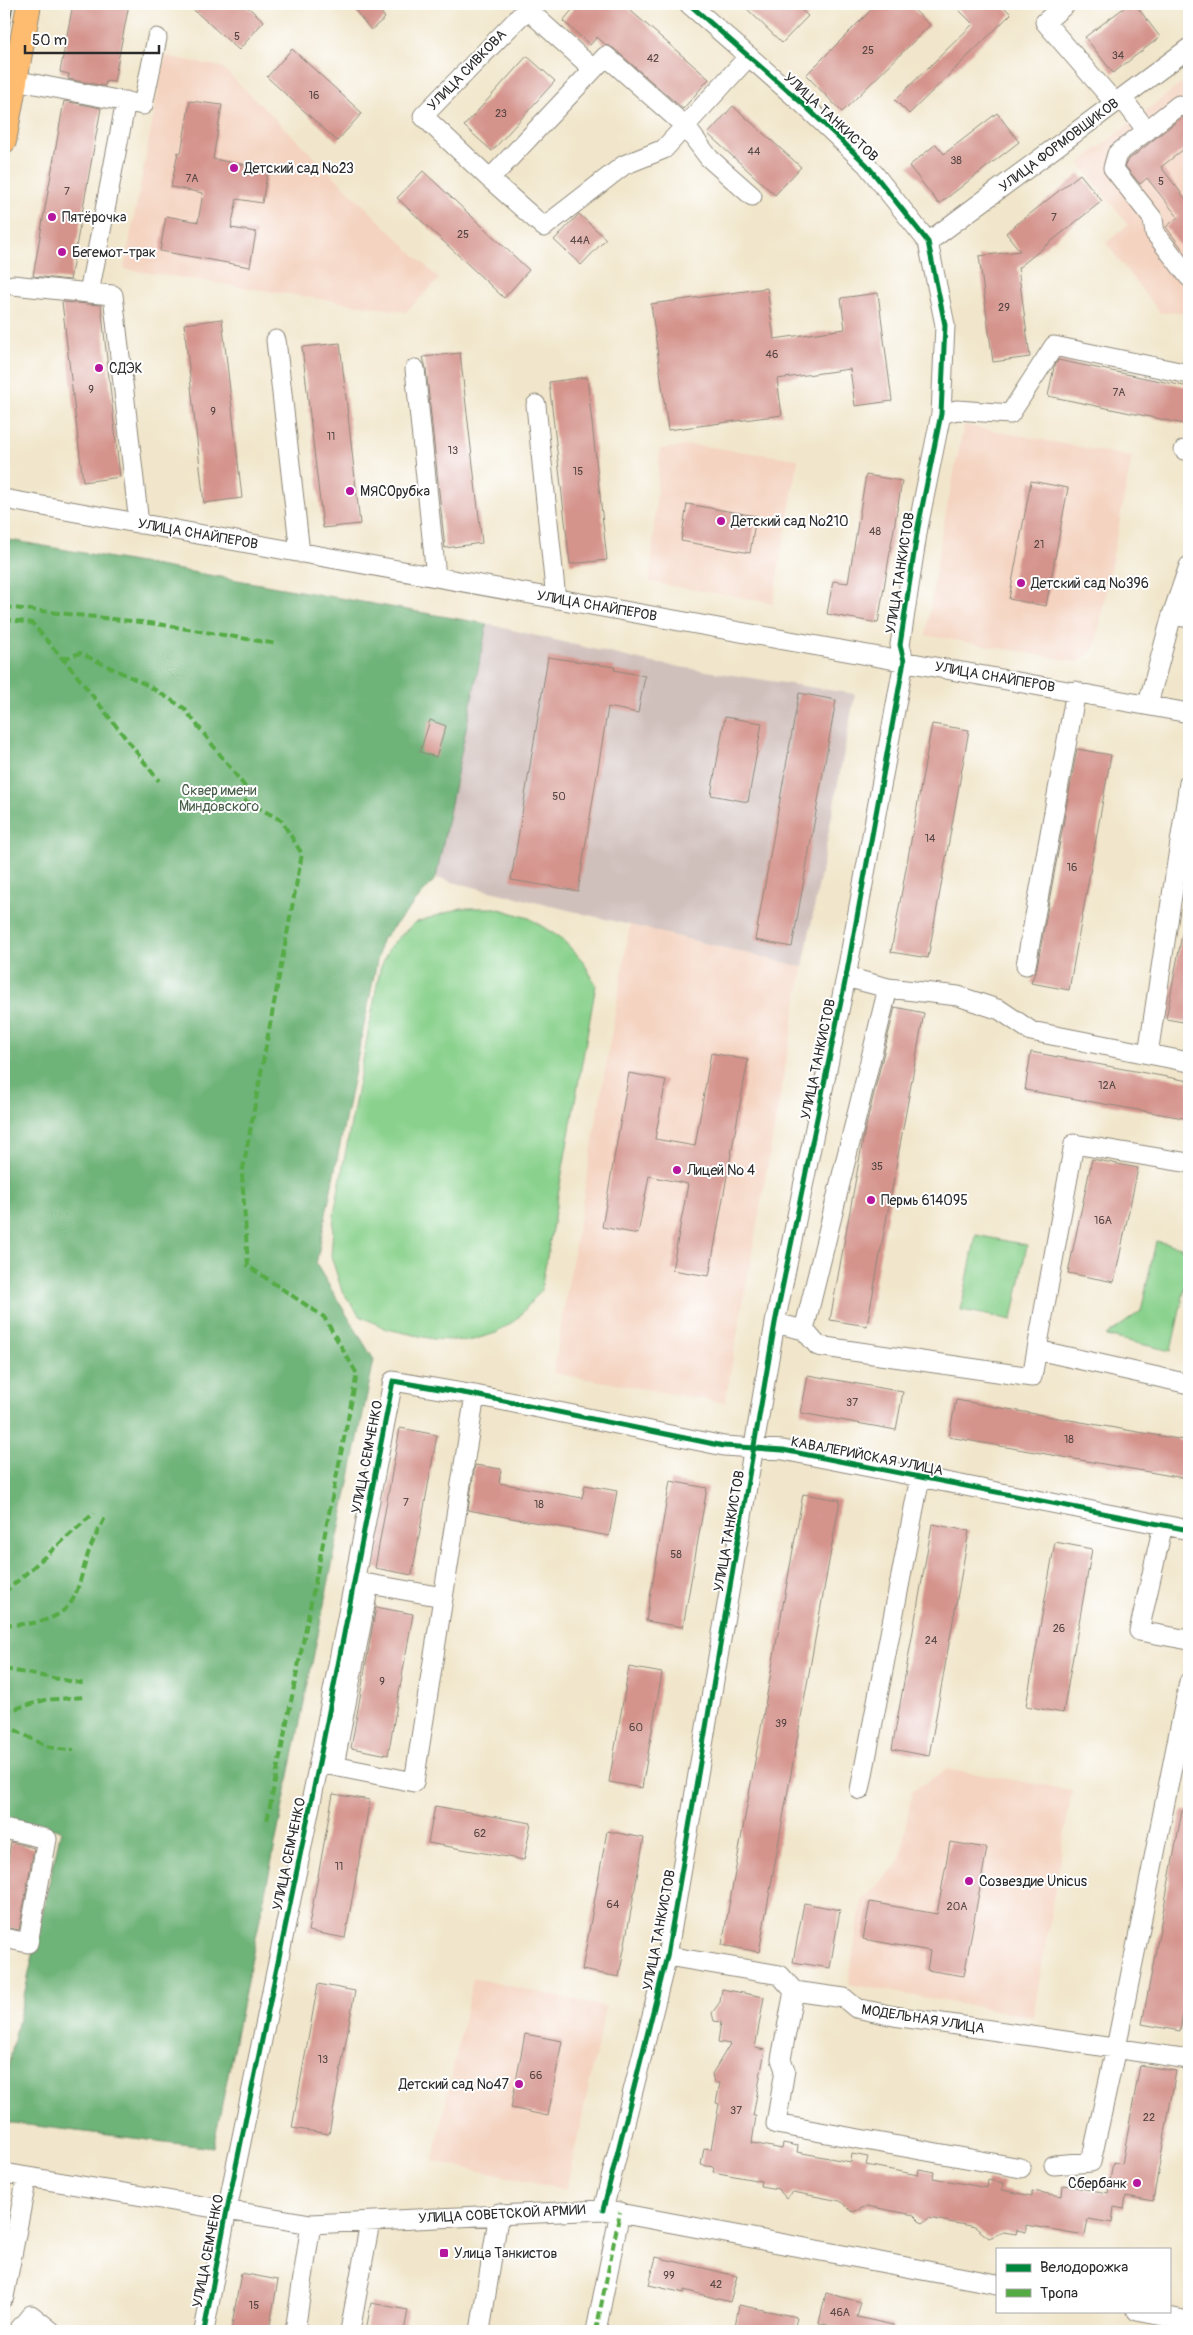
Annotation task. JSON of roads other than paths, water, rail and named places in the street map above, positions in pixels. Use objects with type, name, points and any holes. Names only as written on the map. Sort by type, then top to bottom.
[{"type":"main road","points":[[4,141],[14,80],[30,4]]},
{"type":"street","name":"УЛИЦА ТАНКИСТОВ","points":[[596,2331],[611,2211],[667,1956],[775,1323],[846,977],[904,661],[900,645],[918,527],[941,414],[944,325],[928,242],[867,165],[690,4]]},
{"type":"street","points":[[530,6],[593,69]]},
{"type":"street","name":"УЛИЦА СИВКОВА","points":[[490,178],[422,116],[530,6]]},
{"type":"street","points":[[1055,7],[1045,22],[1147,131]]},
{"type":"street","points":[[14,80],[143,105],[157,38]]},
{"type":"street","name":"УЛИЦА ФОРМОВЩИКОВ","points":[[928,242],[1189,48]]},
{"type":"street","points":[[749,56],[685,126],[664,149],[624,165],[544,227],[490,178],[606,56],[685,126],[710,158],[752,196]]},
{"type":"street","points":[[89,293],[126,101]]},
{"type":"street","points":[[1189,107],[1179,105],[1116,154],[1112,168],[1153,220],[1155,233],[1189,277]]},
{"type":"street","points":[[13,284],[113,295],[139,524]]},
{"type":"street","points":[[276,340],[300,552]]},
{"type":"street","points":[[941,414],[957,410],[1010,414],[1054,346],[1189,374]]},
{"type":"street","points":[[415,370],[436,577]]},
{"type":"street","points":[[536,405],[556,599]]},
{"type":"street","name":"УЛИЦА СНАЙПЕРОВ","points":[[4,499],[1148,704],[1189,713]]},
{"type":"street","points":[[1148,704],[1181,617],[1189,566]]},
{"type":"street","points":[[1026,965],[1076,691]]},
{"type":"street","points":[[1148,1054],[1189,783]]},
{"type":"street","points":[[846,977],[888,988],[958,996],[1000,1010],[1031,1031],[1189,1062]]},
{"type":"street","points":[[804,1330],[888,988]]},
{"type":"street","points":[[775,1323],[804,1330],[818,1346],[1032,1377],[1074,1144],[1189,1163]]},
{"type":"street","points":[[1037,1350],[1189,1384]]},
{"type":"street","name":"КАВАЛЕРИЙСКАЯ УЛИЦА","points":[[393,1381],[475,1395],[724,1446],[754,1447],[920,1477],[1189,1530]]},
{"type":"street","name":"УЛИЦА СЕМЧЕНКО","points":[[204,2331],[227,2210],[326,1765],[361,1583],[393,1381]]},
{"type":"street","points":[[326,1765],[414,1782],[475,1395]]},
{"type":"street","points":[[860,1790],[920,1477]]},
{"type":"street","points":[[1163,1525],[1139,1631],[1189,1640]]},
{"type":"street","points":[[361,1583],[443,1597]]},
{"type":"street","points":[[1054,2165],[1091,2162],[1116,2048],[1189,1682]]},
{"type":"street","points":[[4,1829],[47,1839],[28,1943],[4,1938]]},
{"type":"street","points":[[667,1956],[780,1974],[794,1991],[781,2059],[785,2070],[776,2124],[1022,2168]]},
{"type":"street","name":"МОДЕЛЬНАЯ УЛИЦА","points":[[794,1991],[844,1998],[856,2008],[894,2016],[1189,2059]]},
{"type":"street","name":"УЛИЦА СОВЕТСКОЙ АРМИИ","points":[[4,2173],[311,2224],[499,2213],[611,2211],[996,2284]]},
{"type":"street","points":[[4,2297],[27,2177]]},
{"type":"street","points":[[480,2331],[499,2213]]},
{"type":"street","points":[[350,2331],[370,2222]]},
{"type":"street","points":[[295,2331],[311,2224]]},
{"type":"street","points":[[1142,2312],[1189,2321]]},
{"type":"street","points":[[18,2331],[31,2315],[52,2331]]},
{"type":"tram line","points":[[4,53],[13,4]]},
{"type":"place","name":"Детский сад №23","points":[[234,168]]},
{"type":"place","name":"Пятёрочка","points":[[52,217]]},
{"type":"place","name":"Бегемот-трак","points":[[62,252]]},
{"type":"place","name":"СДЭК","points":[[99,368]]},
{"type":"place","name":"МЯСОрубка","points":[[350,491]]},
{"type":"place","name":"Детский сад №210","points":[[721,521]]},
{"type":"place","name":"Детский сад №396","points":[[1021,583]]},
{"type":"place","name":"Лицей № 4","points":[[677,1170]]},
{"type":"place","name":"Пермь 614095","points":[[871,1200]]},
{"type":"place","name":"Созвездие Unicus","points":[[969,1881]]},
{"type":"place","name":"Детский сад №47","points":[[519,2084]]},
{"type":"place","name":"Сбербанк","points":[[1137,2183]]},
{"type":"place","name":"Улица Танкистов","points":[[444,2253]]},
{"type":"park label","name":"Сквер имени Миндовского","points":[[219,798]]}]
